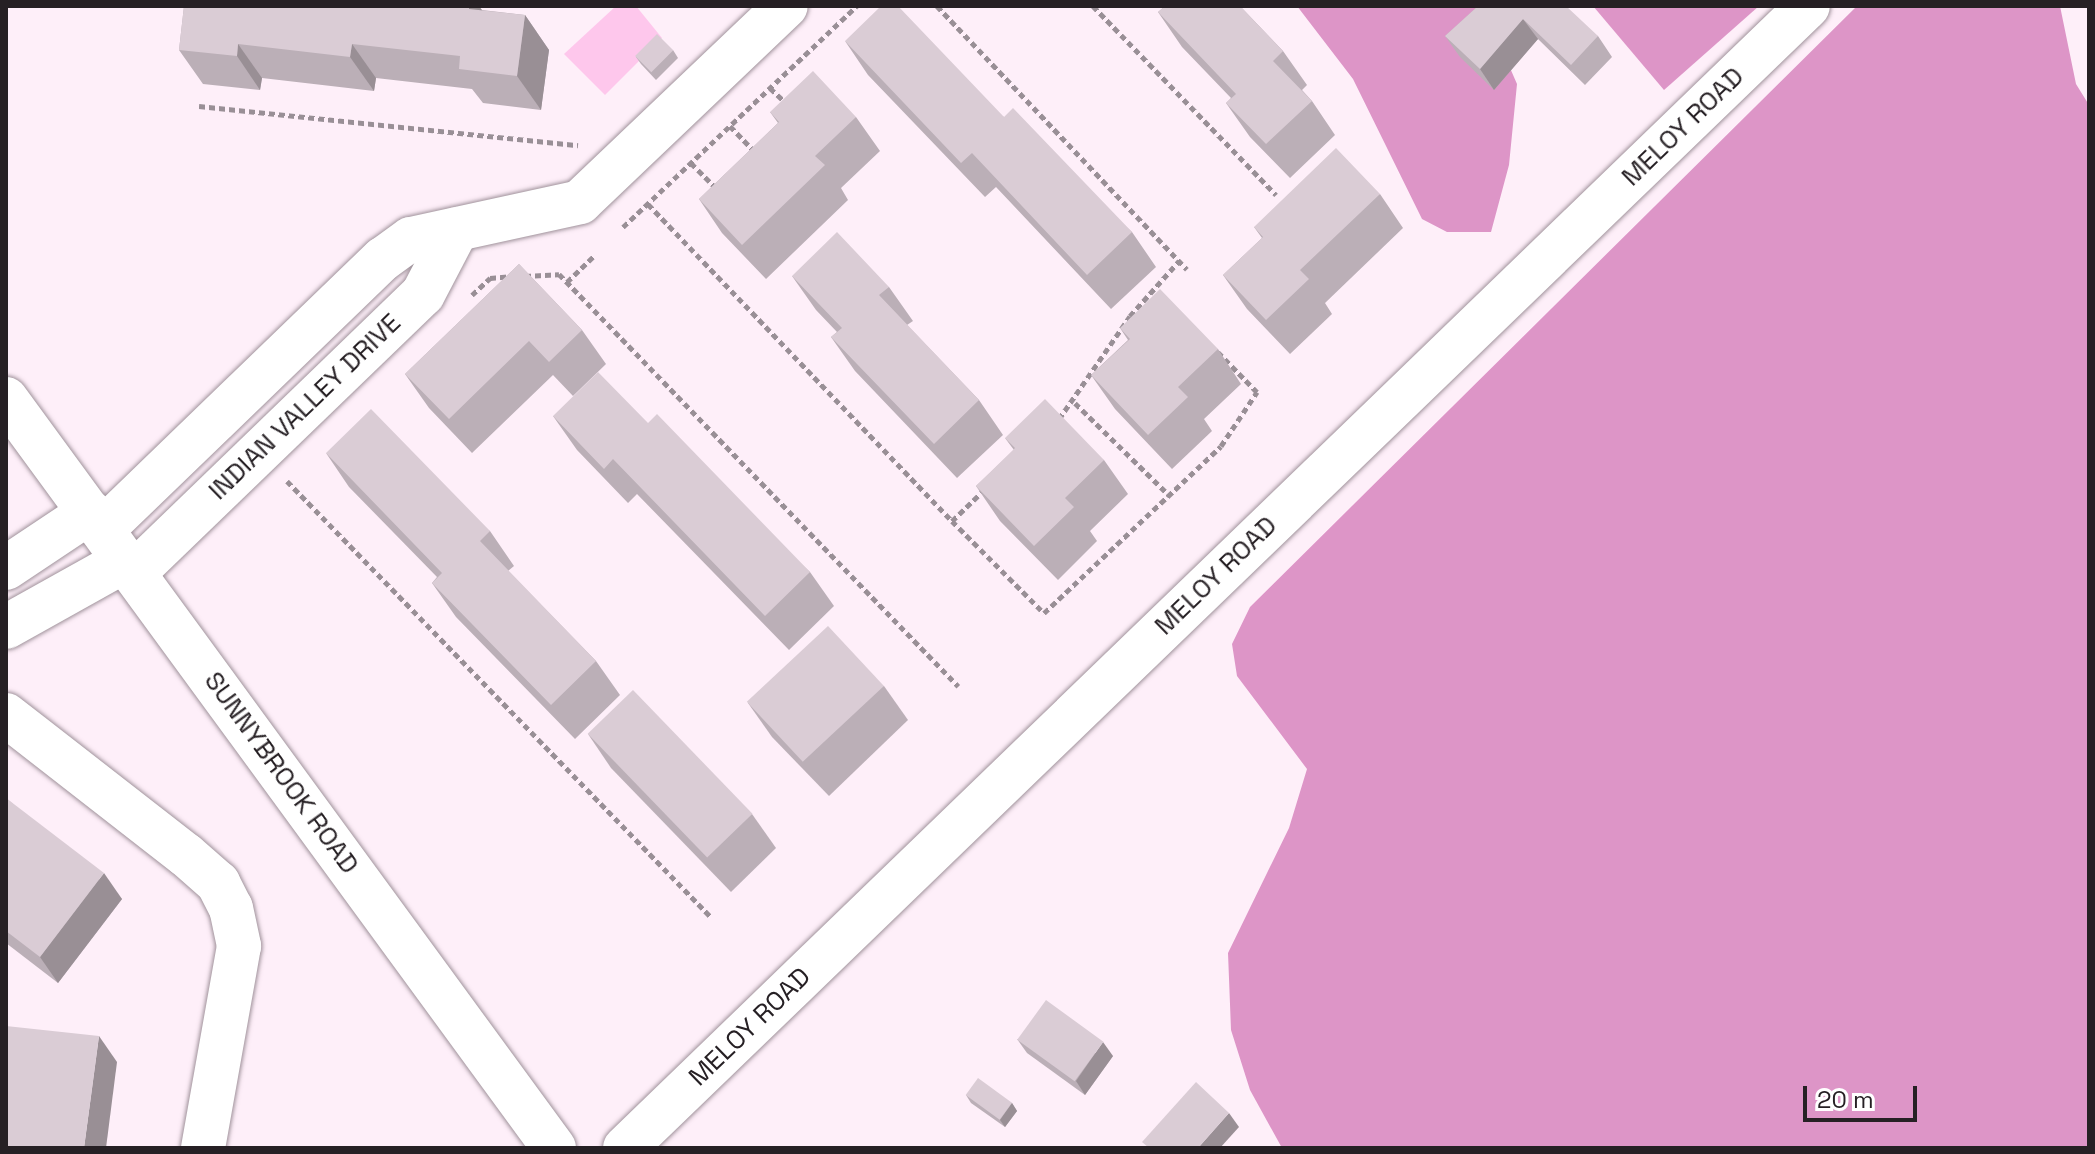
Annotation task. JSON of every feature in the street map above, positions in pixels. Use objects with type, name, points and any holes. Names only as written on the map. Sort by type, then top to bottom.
[{"type":"street","name":"INDIAN VALLEY DRIVE","points":[[113,544],[383,259],[411,239],[580,202],[786,6]]},
{"type":"street","name":"MELOY ROAD","points":[[625,1148],[1808,6]]},
{"type":"street","name":"SUNNYBROOK ROAD","points":[[6,399],[554,1148]]},
{"type":"street","points":[[6,568],[113,544]]},
{"type":"street","points":[[6,627],[113,544]]},
{"type":"street","points":[[6,715],[186,855],[218,883],[231,908],[239,946],[203,1148]]},
{"type":"path","points":[[623,227],[857,6]]},
{"type":"path","points":[[937,6],[1187,269]]},
{"type":"path","points":[[1095,8],[1103,6]]},
{"type":"path","points":[[1095,8],[1276,195]]},
{"type":"path","points":[[770,88],[792,108]]},
{"type":"path","points":[[199,106],[594,147]]},
{"type":"path","points":[[730,126],[760,157]]},
{"type":"path","points":[[691,163],[722,194]]},
{"type":"path","points":[[648,204],[1044,613],[1221,446],[1257,392],[1215,348]]},
{"type":"path","points":[[567,282],[594,256]]},
{"type":"path","points":[[1053,425],[1075,403],[1130,316],[1179,261]]},
{"type":"path","points":[[467,300],[490,278],[559,274],[958,686]]},
{"type":"path","points":[[1075,403],[1169,495]]},
{"type":"path","points":[[294,464],[282,475],[710,916]]},
{"type":"path","points":[[952,521],[997,478]]},
{"type":"shaded area","points":[[616,6],[636,6],[662,38],[605,95],[564,54]]},
{"type":"shaded area","points":[[1297,6],[1483,6],[1517,84],[1509,165],[1491,232],[1447,232],[1422,219],[1353,79]]},
{"type":"shaded area","points":[[1593,6],[1759,6],[1664,90]]},
{"type":"shaded area","points":[[1857,6],[2060,6],[2076,84],[2089,105],[2089,1148],[1282,1148],[1250,1090],[1231,1030],[1228,953],[1289,828],[1307,769],[1237,676],[1232,644],[1250,607]]},
{"type":"building","points":[[184,6],[469,6],[469,9],[525,15],[517,76],[459,69],[460,56],[352,44],[350,57],[238,44],[237,56],[179,50]]},
{"type":"building","points":[[881,6],[898,6],[1004,117],[1013,108],[1132,232],[1087,275],[972,153],[961,163],[845,41]]},
{"type":"building","points":[[1165,6],[1240,6],[1283,51],[1273,61],[1312,101],[1266,144],[1226,103],[1236,94],[1158,12]]},
{"type":"building","points":[[1478,6],[1566,6],[1598,36],[1571,65],[1523,19],[1480,69],[1445,36]]},
{"type":"building","points":[[657,34],[673,50],[651,72],[635,56]]},
{"type":"building","points":[[813,71],[856,117],[815,156],[825,165],[742,245],[699,199],[779,122],[770,112]]},
{"type":"building","points":[[1336,148],[1380,194],[1300,270],[1309,279],[1266,320],[1223,275],[1263,237],[1254,227]]},
{"type":"building","points":[[837,232],[889,287],[879,295],[979,400],[934,444],[831,337],[842,328],[792,276]]},
{"type":"building","points":[[519,264],[582,330],[549,362],[529,341],[449,419],[405,374]]},
{"type":"building","points":[[1160,289],[1218,349],[1178,387],[1188,397],[1148,435],[1091,375],[1130,339],[1120,328]]},
{"type":"building","points":[[598,372],[648,423],[657,414],[810,572],[765,616],[613,459],[604,469],[553,416]]},
{"type":"building","points":[[1045,399],[1104,460],[1065,498],[1074,507],[1034,546],[976,486],[1015,448],[1005,438]]},
{"type":"building","points":[[371,409],[490,531],[480,541],[596,661],[551,705],[432,583],[442,573],[326,453]]},
{"type":"building","points":[[828,626],[884,686],[803,762],[747,702]]},
{"type":"building","points":[[633,690],[752,814],[707,857],[588,734]]},
{"type":"building","points":[[6,798],[104,873],[40,957],[6,931]]},
{"type":"building","points":[[1046,1000],[1103,1042],[1075,1081],[1017,1040]]},
{"type":"building","points":[[6,1026],[99,1036],[84,1148],[6,1148]]},
{"type":"building","points":[[978,1078],[1012,1103],[1000,1120],[966,1095]]},
{"type":"building","points":[[1196,1082],[1229,1113],[1198,1148],[1149,1148],[1142,1142]]}]
